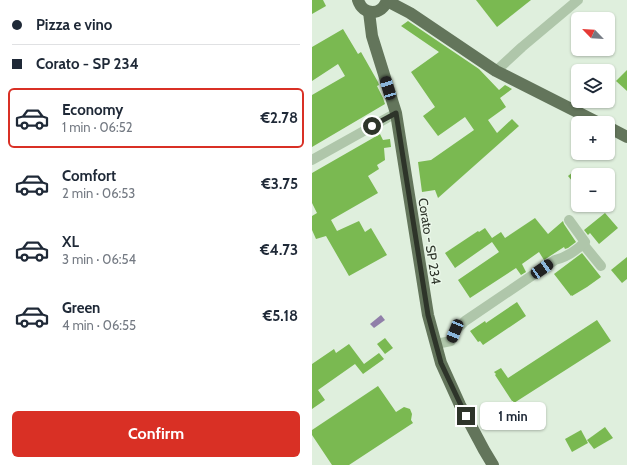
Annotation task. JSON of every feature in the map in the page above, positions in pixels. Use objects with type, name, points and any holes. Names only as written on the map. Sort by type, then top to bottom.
[{"type":"main road","points":[[358,0],[360,6],[369,12],[380,10],[387,1],[410,13],[496,71],[585,116]]},
{"type":"main road","name":"Corato - SP 234","points":[[369,12],[372,36],[396,113],[428,315],[441,363],[460,404],[493,465]]},
{"type":"main road","points":[[615,131],[627,137]]},
{"type":"street","points":[[496,71],[578,0]]},
{"type":"street","points":[[312,160],[396,113]]},
{"type":"street","points":[[569,220],[585,242],[583,244],[601,266]]},
{"type":"street","points":[[436,344],[451,341],[455,331],[465,321],[555,260],[573,253],[583,244]]},
{"type":"shaded area","points":[[381,315],[385,320],[374,328],[370,324]]},
{"type":"building","points":[[312,0],[323,0],[326,6],[312,14]]},
{"type":"building","points":[[476,0],[531,0],[497,27]]},
{"type":"building","points":[[408,21],[479,69],[499,90],[505,85],[512,89],[500,98],[506,107],[488,120],[497,133],[512,119],[519,126],[438,198],[435,190],[422,192],[418,162],[431,160],[474,130],[465,117],[438,136],[423,116],[435,107],[411,72],[439,52],[401,26]]},
{"type":"building","points":[[343,29],[358,54],[361,52],[378,82],[379,85],[377,86],[385,104],[312,147],[312,95],[345,76],[338,64],[312,81],[312,47]]},
{"type":"building","points":[[627,70],[627,91],[616,81]]},
{"type":"building","points":[[380,134],[383,140],[390,139],[391,147],[384,148],[385,160],[377,165],[379,169],[368,176],[378,193],[331,220],[337,231],[359,221],[365,232],[371,228],[387,255],[349,276],[326,236],[316,239],[312,230],[312,216],[317,213],[312,203],[312,173]]},
{"type":"building","points":[[605,213],[618,228],[599,244],[590,233],[588,235],[584,230]]},
{"type":"building","points":[[535,218],[548,234],[563,221],[576,242],[568,248],[565,249],[564,247],[544,260],[539,252],[522,264],[526,272],[521,275],[516,268],[470,298],[458,280],[499,252],[492,242],[455,268],[445,253],[485,228],[492,238],[501,232],[505,238]]},
{"type":"building","points":[[582,253],[601,277],[571,296],[554,274]]},
{"type":"building","points":[[627,257],[627,279],[622,283],[611,270]]},
{"type":"building","points":[[517,302],[526,316],[483,345],[480,341],[478,342],[470,331],[485,321],[486,323]]},
{"type":"building","points":[[597,320],[611,341],[514,403],[512,401],[494,372],[501,368],[508,378]]},
{"type":"building","points":[[385,338],[393,348],[385,354],[377,344]]},
{"type":"building","points":[[349,344],[364,364],[379,353],[384,359],[363,374],[355,364],[318,390],[325,400],[312,409],[312,364],[334,349],[336,353]]},
{"type":"building","points":[[378,386],[396,412],[404,407],[410,409],[412,414],[411,420],[413,423],[349,465],[332,465],[312,435],[312,430]]},
{"type":"building","points":[[605,427],[613,438],[594,449],[587,440]]},
{"type":"building","points":[[581,430],[588,443],[572,452],[565,439]]},
{"type":"route","points":[[372,126],[396,113],[428,315],[441,363],[466,416]]}]
